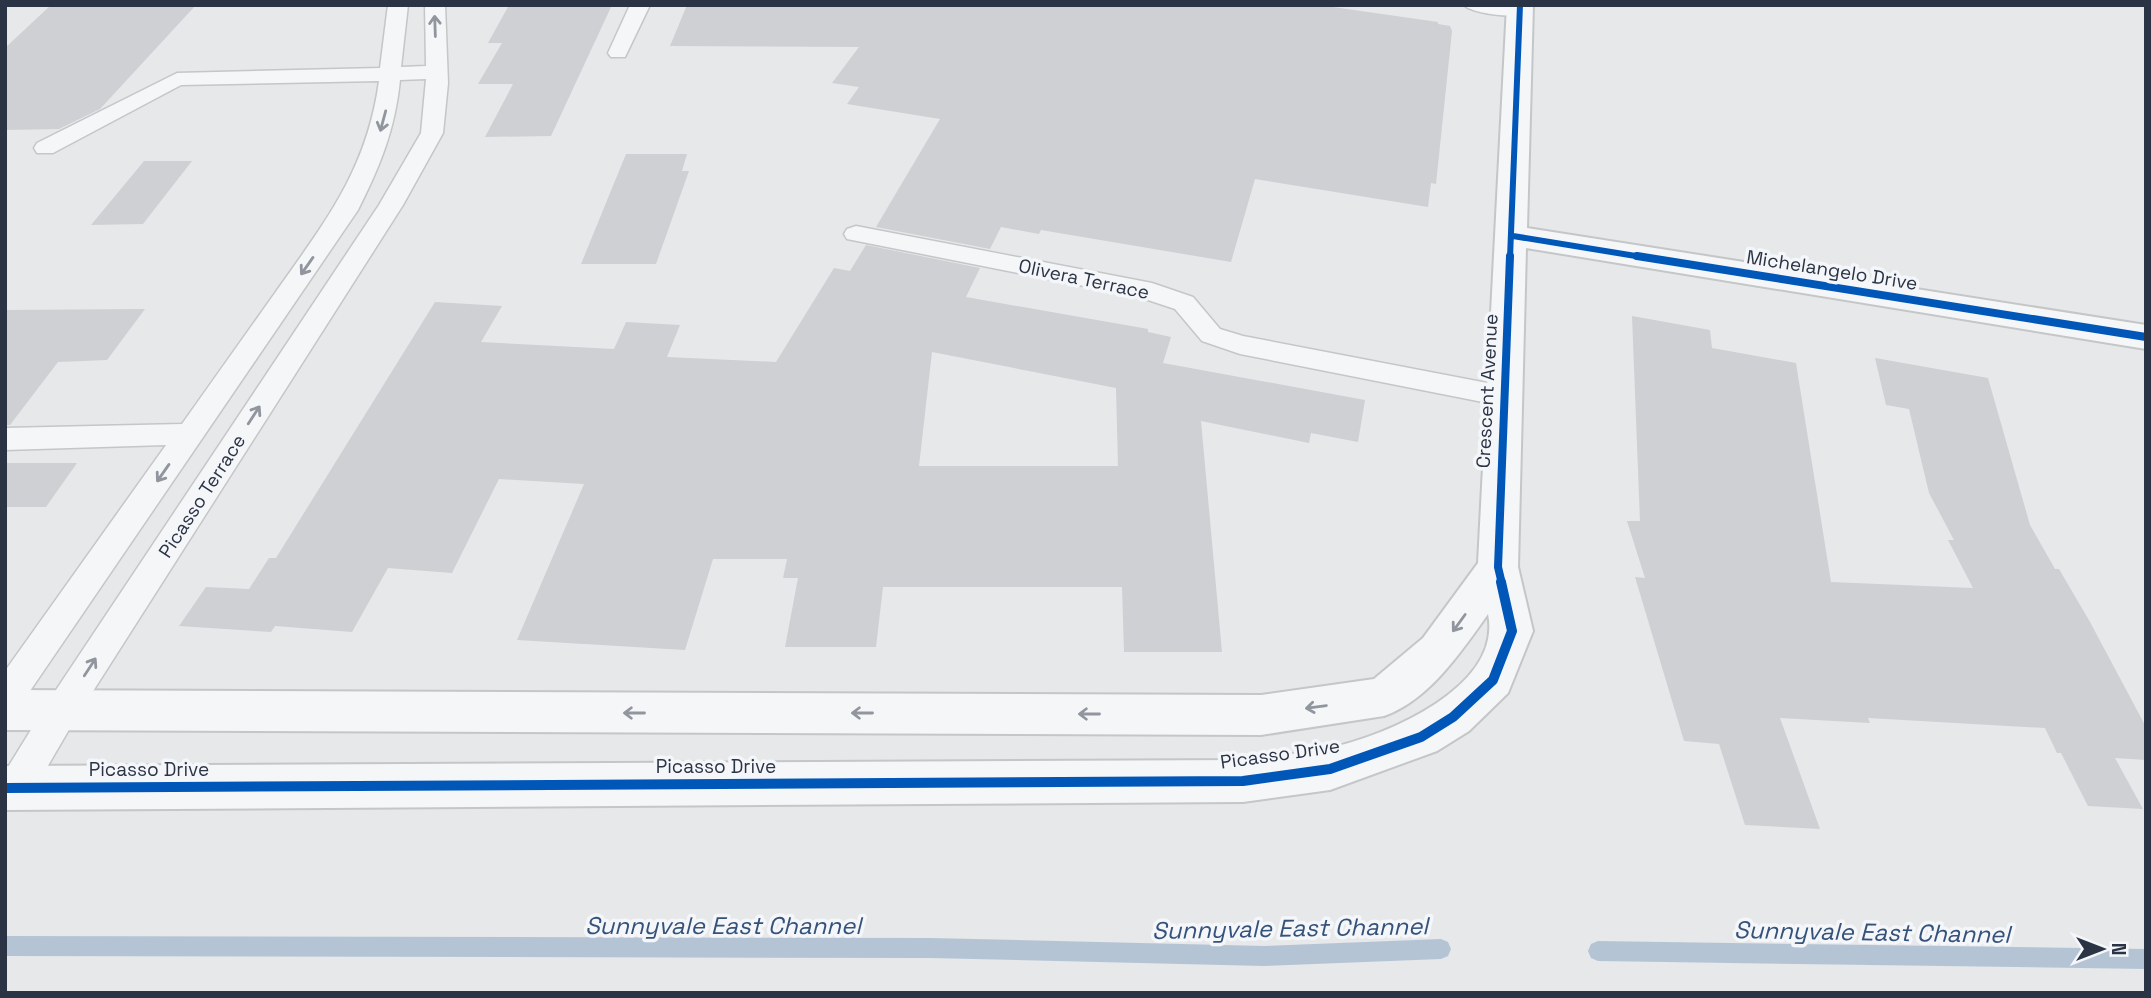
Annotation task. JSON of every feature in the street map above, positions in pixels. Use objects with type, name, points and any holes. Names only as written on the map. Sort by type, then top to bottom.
[{"type":"street","name":"Crescent Avenue","points":[[1421,737],[1453,717],[1493,680],[1512,631],[1498,567],[1520,8]]},
{"type":"street","name":"Michelangelo Drive","points":[[1513,236],[2146,337]]},
{"type":"street","points":[[5,710],[1261,715],[1384,697],[1438,651],[1498,567]]},
{"type":"street","name":"Picasso Drive","points":[[10,788],[1243,781],[1330,769],[1421,737]]},
{"type":"lane","points":[[5,699],[346,210],[369,164],[381,129],[398,5]]},
{"type":"lane","name":"Picasso Terrace","points":[[10,788],[391,205],[432,133],[437,72],[435,5]]},
{"type":"lane","points":[[618,53],[640,5]]},
{"type":"lane","points":[[1474,5],[1520,8]]},
{"type":"lane","points":[[45,148],[177,79],[306,78],[437,72]]},
{"type":"lane","name":"Olivera Terrace","points":[[856,234],[1143,289],[1184,303],[1211,335],[1240,345],[1503,396]]},
{"type":"lane","points":[[5,439],[190,434]]},
{"type":"building","points":[[51,5],[196,5],[100,109],[59,129],[5,130],[5,48]]},
{"type":"building","points":[[509,5],[612,5],[551,136],[485,137],[513,84],[478,84],[502,43],[488,43]]},
{"type":"building","points":[[687,5],[1319,5],[1438,22],[1450,26],[1452,31],[1436,184],[1431,183],[1428,207],[1255,179],[1231,262],[1041,230],[1039,234],[1001,227],[990,249],[876,227],[940,119],[847,104],[859,87],[832,83],[859,47],[670,46]]},
{"type":"building","points":[[626,154],[687,154],[682,171],[689,171],[656,264],[581,264]]},
{"type":"building","points":[[144,161],[192,161],[143,224],[91,225]]},
{"type":"building","points":[[866,245],[980,268],[966,297],[1148,329],[1148,332],[1171,337],[1163,363],[1365,400],[1358,442],[1311,433],[1309,443],[1201,421],[1222,652],[1124,652],[1122,587],[883,587],[876,647],[785,647],[798,578],[783,578],[787,559],[713,559],[685,650],[517,640],[584,484],[499,479],[452,573],[388,568],[352,632],[275,626],[271,632],[179,626],[206,587],[249,589],[269,558],[276,558],[435,302],[502,306],[481,342],[614,349],[626,322],[680,325],[667,357],[776,362],[834,268],[850,271]],"holes":[[[932,352],[1116,388],[1118,466],[919,466]]]},
{"type":"building","points":[[145,309],[107,360],[58,362],[10,425],[5,425],[5,310]]},
{"type":"building","points":[[1632,316],[1710,330],[1712,348],[1796,363],[1831,582],[1973,588],[1948,540],[1954,540],[1929,493],[1909,409],[1886,405],[1875,358],[1988,378],[2030,525],[2090,622],[2146,727],[2146,760],[2115,758],[2143,809],[2088,806],[2045,728],[1868,718],[1870,723],[1780,718],[1820,829],[1745,825],[1719,744],[1684,741],[1635,577],[1645,578],[1627,521],[1640,521]]},
{"type":"building","points":[[5,463],[77,463],[46,507],[5,507]]},
{"type":"waterway","name":"Sunnyvale East Channel","points":[[5,946],[930,948],[1264,956],[1441,949]]},
{"type":"waterway","name":"Sunnyvale East Channel","points":[[1598,951],[2146,959]]},
{"type":"cycle path","points":[[5,788],[1243,781],[1330,769],[1421,737],[1453,717],[1493,680],[1512,631],[1498,567],[1520,5]]},
{"type":"cycle path","points":[[1513,236],[2146,337]]}]
